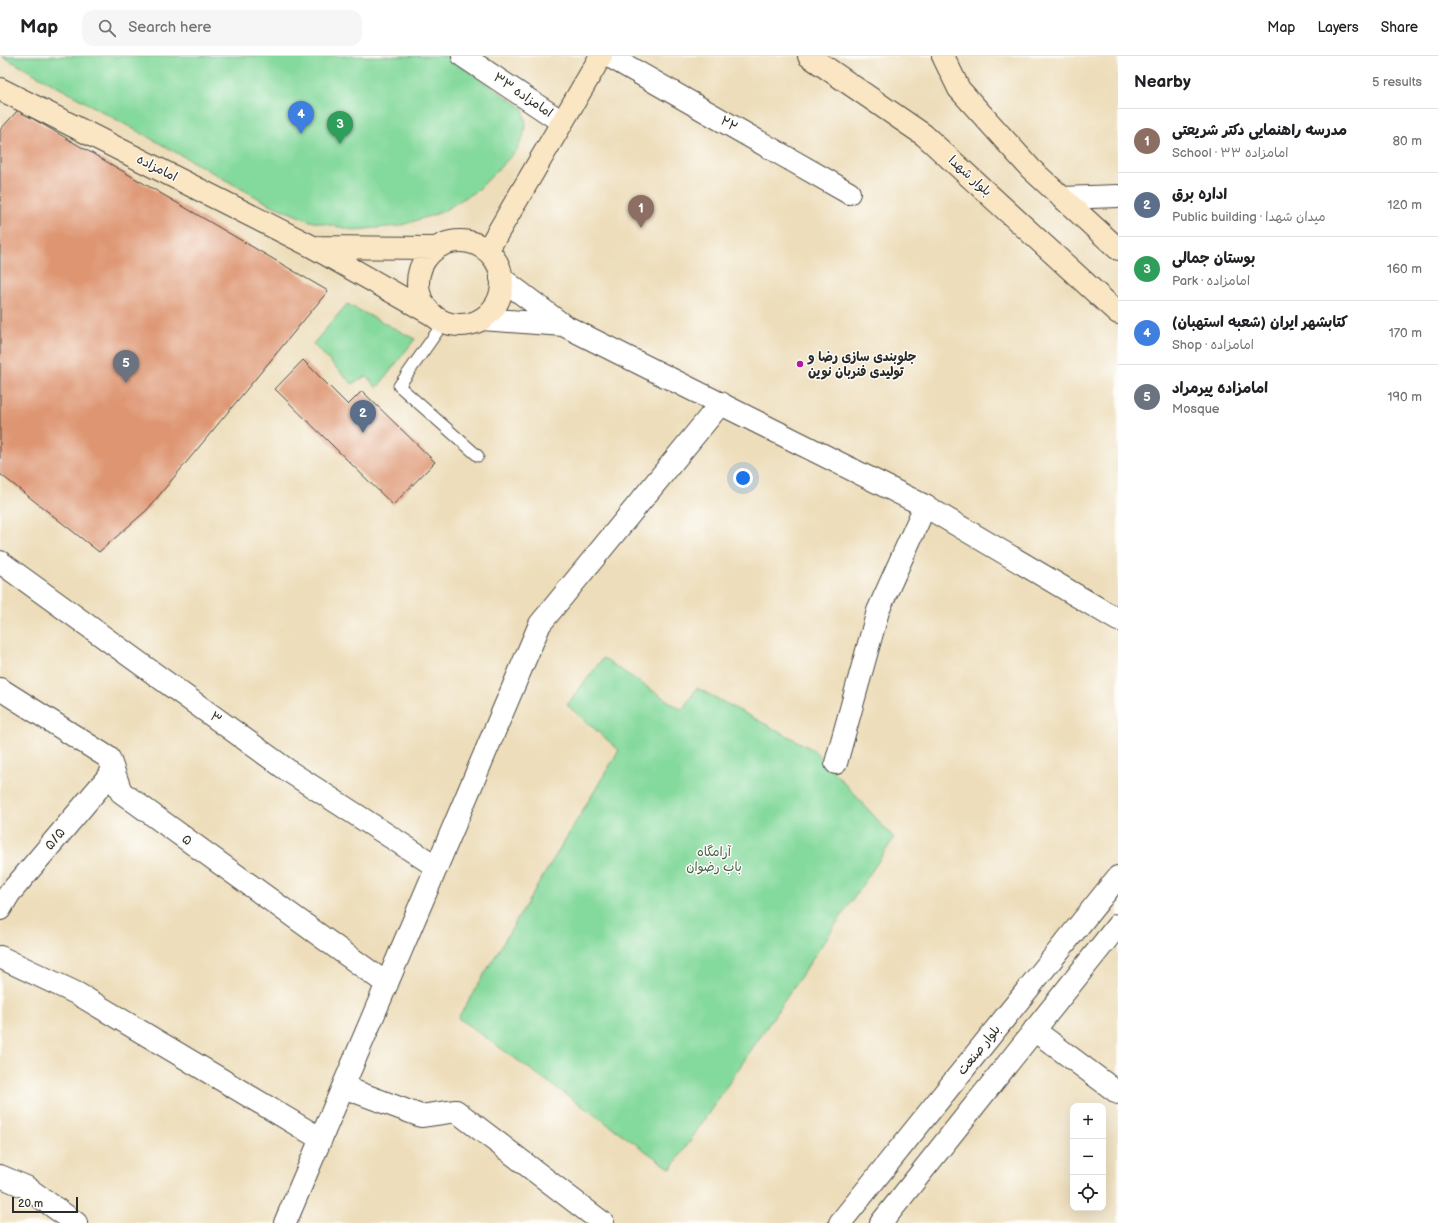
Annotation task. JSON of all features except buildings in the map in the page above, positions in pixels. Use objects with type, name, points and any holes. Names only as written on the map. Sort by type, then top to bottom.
[{"type":"main road","points":[[487,251],[601,56]]},
{"type":"main road","name":"بلوار شهدا","points":[[809,56],[924,135],[1118,313]]},
{"type":"main road","points":[[943,56],[959,89],[1031,169],[1118,249]]},
{"type":"main road","name":"امامزاده","points":[[0,89],[313,247],[438,319]]},
{"type":"main road","points":[[463,242],[475,245],[487,251],[495,261],[502,286],[499,299],[492,310],[482,319],[470,324],[457,325],[438,319],[424,305],[419,293],[418,280],[421,268],[428,256],[437,248],[450,243],[463,242]]},
{"type":"main road","points":[[313,247],[437,248]]},
{"type":"street","name":"امامزاده ۳۳","points":[[463,56],[562,122]]},
{"type":"street","name":"۲۲","points":[[609,56],[850,193]]},
{"type":"street","points":[[1062,198],[1118,196]]},
{"type":"street","points":[[501,278],[563,325],[925,506],[1118,620]]},
{"type":"street","points":[[482,319],[563,325]]},
{"type":"street","points":[[285,1223],[540,624],[721,403]]},
{"type":"street","points":[[836,763],[878,611],[925,506]]},
{"type":"street","name":"۳","points":[[0,562],[290,772],[437,867]]},
{"type":"street","name":"۵","points":[[0,689],[109,758],[121,792],[387,984]]},
{"type":"street","name":"۵/۵","points":[[3,897],[114,771]]},
{"type":"street","name":"بلوار صنعت","points":[[840,1223],[1118,877]]},
{"type":"street","points":[[881,1223],[1118,925]]},
{"type":"street","points":[[0,957],[78,994],[321,1139]]},
{"type":"street","points":[[1034,1030],[1118,1093]]},
{"type":"street","points":[[343,1087],[421,1116],[456,1111],[603,1223]]},
{"type":"street","points":[[0,1176],[26,1187],[76,1223]]},
{"type":"lane","points":[[438,319],[399,386],[478,456]]},
{"type":"green space","points":[[2,56],[446,56],[523,108],[526,123],[523,137],[517,150],[479,189],[442,212],[399,226],[354,230],[310,221],[269,204]]},
{"type":"green space","points":[[347,304],[415,339],[377,388],[366,376],[352,384],[313,344]]},
{"type":"green space","name":"آرامگاه باب رضوان","points":[[603,658],[682,710],[697,688],[814,750],[894,838],[671,1169],[458,1018],[619,750],[567,705]]},
{"type":"place","name":"کتابشهر ایران (شعبه استهبان)","points":[[301,134]]},
{"type":"place","name":"بوستان جمالی","points":[[340,144]]},
{"type":"place","name":"مدرسه راهنمایی دکتر شریعتی","points":[[641,228]]},
{"type":"place","name":"جلوبندی سازی رضا و تولیدی فنربان نوین","points":[[800,364]]},
{"type":"place","name":"امامزاده پیرمراد","points":[[126,383]]},
{"type":"place","name":"اداره برق","points":[[363,433]]}]
